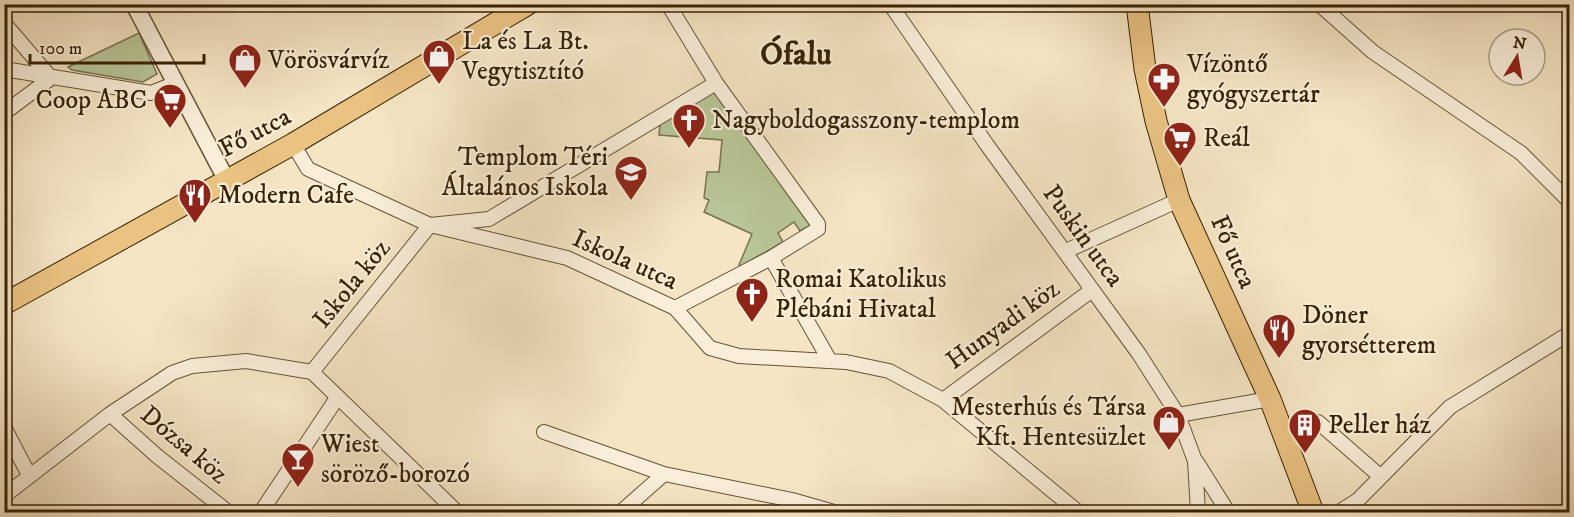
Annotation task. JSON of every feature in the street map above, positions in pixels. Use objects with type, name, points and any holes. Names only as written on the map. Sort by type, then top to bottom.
[{"type":"main road","name":"Fő utca","points":[[1137,4],[1145,69],[1156,121],[1179,200],[1270,399],[1313,513]]},
{"type":"main road","name":"Fő utca","points":[[4,304],[104,250],[226,179],[293,144],[527,5]]},
{"type":"street","points":[[134,4],[226,179]]},
{"type":"street","points":[[668,4],[716,83],[818,224],[818,229],[771,258],[675,308]]},
{"type":"street","name":"Puskin utca","points":[[890,4],[987,145],[1066,251],[1178,415],[1195,461],[1198,513]]},
{"type":"street","points":[[1319,5],[1373,52],[1521,153],[1569,202]]},
{"type":"street","points":[[4,22],[51,78]]},
{"type":"street","points":[[4,69],[151,93],[175,85]]},
{"type":"street","points":[[4,113],[51,78]]},
{"type":"street","points":[[430,225],[489,219],[716,83]]},
{"type":"street","name":"Iskola utca","points":[[293,144],[308,169],[430,225],[567,258],[675,308],[710,348],[764,359],[830,361],[889,371],[942,399],[1078,513]]},
{"type":"street","points":[[1066,251],[1179,200]]},
{"type":"street","name":"Iskola köz","points":[[312,372],[430,225]]},
{"type":"street","points":[[771,258],[830,361]]},
{"type":"street","name":"Hunyadi köz","points":[[942,399],[1092,290]]},
{"type":"street","points":[[1339,513],[1358,500],[1450,407],[1569,333]]},
{"type":"street","points":[[4,496],[110,414],[172,373],[192,366],[246,361],[312,372],[457,513]]},
{"type":"street","points":[[261,513],[337,398]]},
{"type":"street","points":[[1178,415],[1270,399]]},
{"type":"street","name":"Dózsa köz","points":[[110,414],[157,456],[228,512]]},
{"type":"street","points":[[1318,422],[1381,477]]},
{"type":"street","points":[[4,427],[29,475]]},
{"type":"street","points":[[543,432],[664,474],[792,500],[834,513]]},
{"type":"street","points":[[1195,461],[1228,513]]},
{"type":"street","points":[[621,513],[664,474]]},
{"type":"street","points":[[1562,513],[1569,509]]},
{"type":"green space","points":[[139,33],[157,74],[143,82],[72,70],[68,67]]},
{"type":"green space","points":[[714,91],[811,225],[800,231],[794,222],[778,233],[783,242],[741,266],[739,265],[752,234],[704,212],[709,200],[704,198],[707,172],[719,172],[722,140],[659,135],[660,124]]},
{"type":"place","name":"La és La Bt. Vegytisztító","points":[[439,85]]},
{"type":"place","name":"Vörösvárvíz","points":[[245,89]]},
{"type":"place","name":"Vízöntő gyógyszertár","points":[[1164,108]]},
{"type":"place","name":"Coop ABC","points":[[170,129]]},
{"type":"place","name":"Nagyboldogasszony-templom","points":[[689,149]]},
{"type":"place","name":"Reál","points":[[1180,167]]},
{"type":"place","name":"Templom Téri Általános Iskola","points":[[631,201]]},
{"type":"place","name":"Modern Cafe","points":[[195,224]]},
{"type":"place","name":"Romai Katolikus Plébáni Hivatal","points":[[752,323]]},
{"type":"place","name":"Döner gyorsétterem","points":[[1279,359]]},
{"type":"place","name":"Mesterhús és Társa Kft. Hentesüzlet","points":[[1169,451]]},
{"type":"place","name":"Peller ház","points":[[1305,454]]},
{"type":"place","name":"Wiest söröző-borozó","points":[[298,488]]},
{"type":"district","name":"Ófalu","points":[[796,55]]}]
